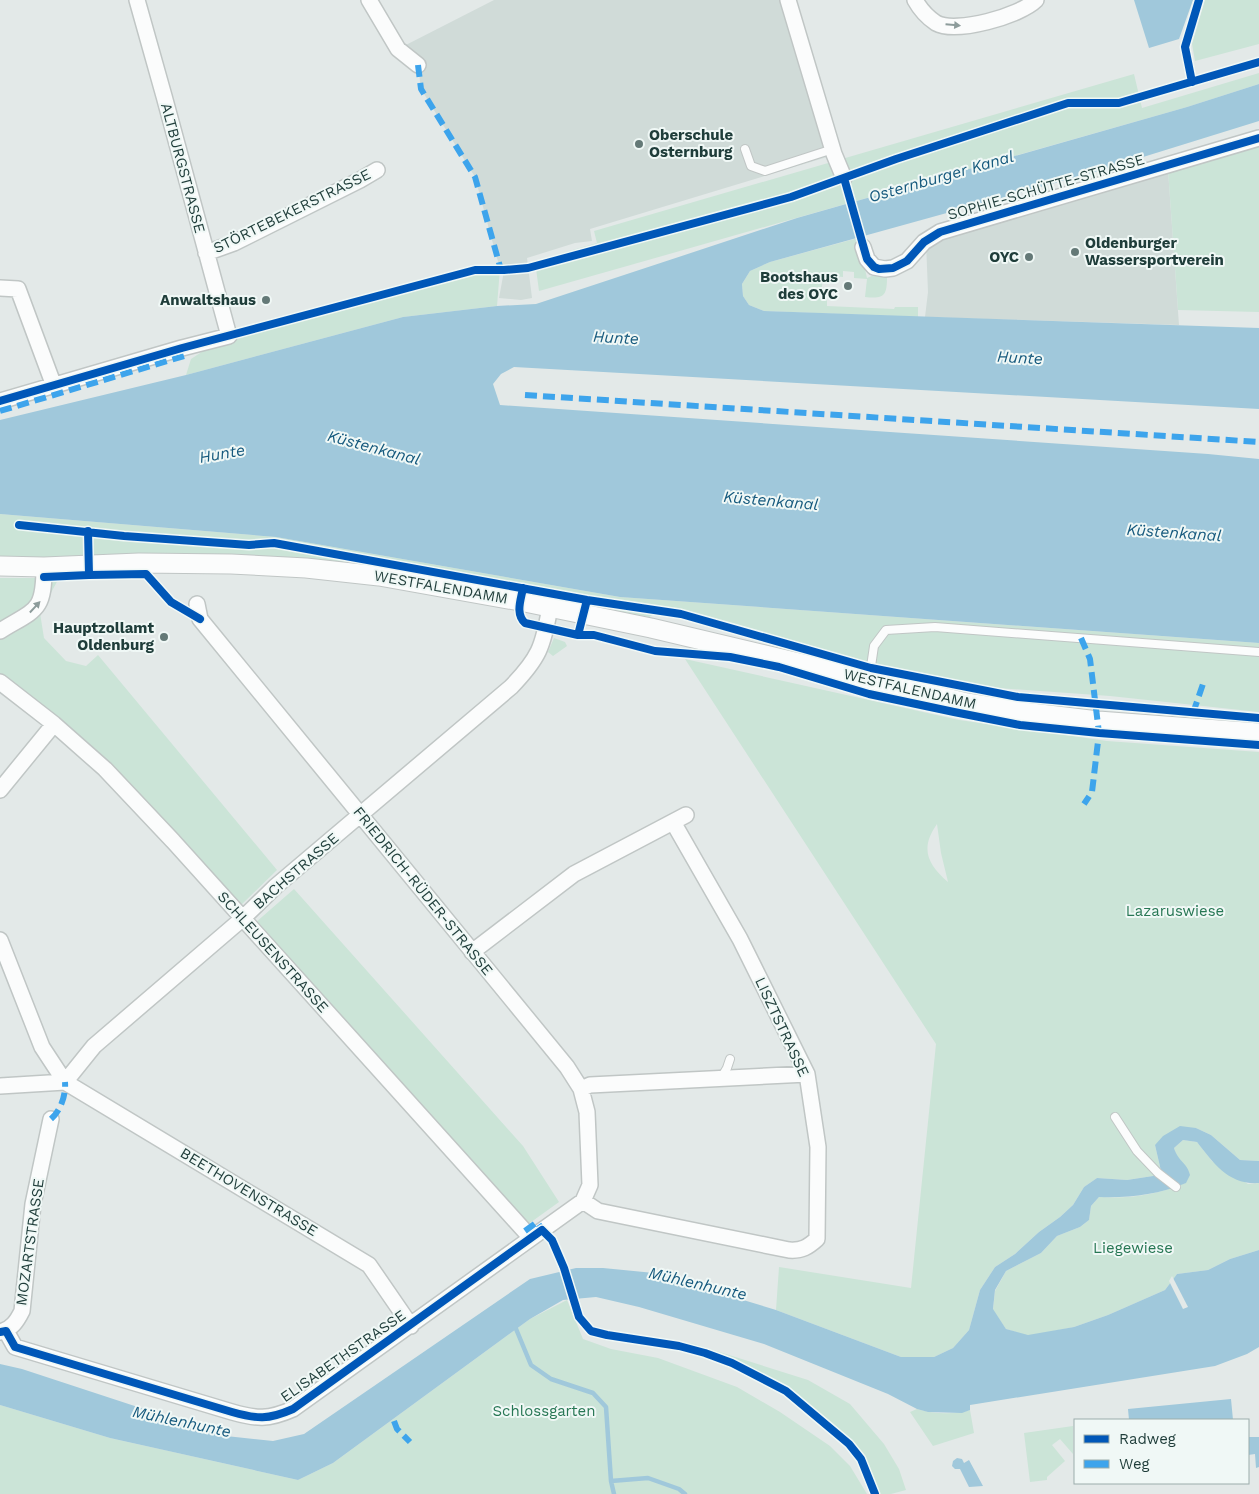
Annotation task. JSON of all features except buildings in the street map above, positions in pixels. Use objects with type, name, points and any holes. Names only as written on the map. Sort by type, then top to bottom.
[{"type":"street","name":"ALTBURGSTRASSE","points":[[54,386],[229,336],[136,0]]},
{"type":"street","points":[[369,0],[398,49],[418,65]]},
{"type":"street","points":[[788,0],[833,149],[844,178]]},
{"type":"street","points":[[915,0],[922,12],[937,24],[961,26],[995,20],[1009,15],[1036,0]]},
{"type":"street","name":"SOPHIE-SCHÜTTE-STRASSE","points":[[863,247],[867,259],[874,267],[894,268],[907,260],[924,242],[940,232],[1259,138]]},
{"type":"street","name":"STÖRTEBEKERSTRASSE","points":[[206,253],[234,243],[377,170]]},
{"type":"street","points":[[0,288],[18,289],[54,386],[0,401]]},
{"type":"street","name":"WESTFALENDAMM","points":[[0,566],[44,567],[139,563],[231,564],[306,568],[379,576],[550,608],[714,642],[869,681],[967,703],[1098,721],[1259,733]]},
{"type":"street","points":[[0,631],[32,612],[41,601],[44,589],[44,567]]},
{"type":"street","name":"FRIEDRICH-RÜDER-STRASSE","points":[[197,604],[200,619],[567,1067],[581,1089],[587,1112],[590,1184],[583,1201]]},
{"type":"street","name":"BACHSTRASSE","points":[[65,1082],[94,1046],[242,919],[276,886],[511,687],[537,656],[543,642],[550,608]]},
{"type":"street","name":"SCHLEUSENSTRASSE","points":[[0,682],[54,724],[105,769],[173,841],[531,1238]]},
{"type":"street","points":[[0,790],[54,724]]},
{"type":"street","name":"LISZTSTRASSE","points":[[472,952],[574,874],[679,819],[807,1074],[818,1146],[817,1239],[808,1248],[797,1251],[789,1250],[598,1211],[583,1201]]},
{"type":"street","points":[[0,940],[42,1047],[65,1082],[0,1086]]},
{"type":"street","points":[[581,1089],[590,1085],[807,1074]]},
{"type":"street","name":"BEETHOVENSTRASSE","points":[[65,1082],[369,1265],[411,1326]]},
{"type":"street","name":"MOZARTSTRASSE","points":[[3,1331],[16,1323],[22,1311],[32,1204],[51,1119]]},
{"type":"street","name":"ELISABETHSTRASSE","points":[[3,1331],[15,1347],[254,1418],[268,1418],[293,1409],[583,1201]]},
{"type":"lane","points":[[745,149],[752,166],[765,170],[833,149]]},
{"type":"lane","points":[[869,681],[874,646],[886,630],[935,627],[1259,652]]},
{"type":"lane","points":[[721,1078],[730,1059]]},
{"type":"lane","points":[[1115,1116],[1137,1151],[1158,1173],[1176,1187]]},
{"type":"shaded area","name":"Oberschule Osternburg","points":[[494,0],[781,0],[827,157],[590,229],[592,241],[575,243],[527,258],[532,298],[521,300],[499,298],[504,271],[501,270],[496,255],[475,177],[421,89],[418,65],[398,49]]},
{"type":"shaded area","points":[[1168,170],[1179,325],[925,317],[928,292],[926,242]]},
{"type":"green space","points":[[1205,0],[1259,0],[1259,44],[1195,61],[1192,44]]},
{"type":"green space","points":[[1259,73],[1259,84],[1187,107],[539,291],[535,261],[597,243],[594,231],[1134,74],[1142,108]]},
{"type":"green space","points":[[1259,142],[1259,312],[1178,310],[1168,170]]},
{"type":"green space","points":[[858,238],[867,278],[874,275],[887,277],[885,292],[880,297],[865,297],[867,279],[854,278],[854,272],[843,271],[843,277],[823,275],[821,298],[827,299],[827,306],[894,309],[895,307],[918,307],[918,317],[764,311],[749,305],[743,296],[742,284],[750,271],[770,262]]},
{"type":"green space","points":[[474,267],[500,268],[497,306],[403,317],[186,375],[191,359],[229,334]]},
{"type":"green space","points":[[0,514],[276,537],[620,597],[1259,643],[1259,712],[1110,696],[971,686],[656,613],[649,617],[512,590],[293,559],[0,557]]},
{"type":"green space","points":[[0,578],[59,578],[40,613],[44,638],[66,661],[86,666],[98,655],[277,870],[240,906],[47,710],[0,673]]},
{"type":"green space","points":[[554,638],[565,642],[567,646],[553,656],[548,652]]},
{"type":"green space","name":"Lazaruswiese","points":[[685,659],[959,720],[1107,741],[1259,752],[1259,1161],[1240,1160],[1211,1135],[1196,1128],[1155,1145],[1161,1171],[1153,1176],[1127,1180],[1097,1178],[1084,1187],[1073,1205],[1060,1217],[1039,1232],[1015,1254],[995,1267],[980,1290],[969,1330],[953,1348],[934,1357],[901,1357],[776,1310],[779,1267],[911,1288],[936,1044]],"holes":[[[937,824],[948,882],[935,869],[928,855],[929,841]]]},
{"type":"green space","points":[[294,889],[523,1146],[559,1202],[527,1225],[255,923]]},
{"type":"green space","name":"Liegewiese","points":[[1183,1140],[1197,1142],[1212,1161],[1248,1184],[1259,1183],[1259,1250],[1230,1259],[1208,1270],[1177,1274],[1165,1290],[1108,1315],[1074,1327],[1028,1336],[1006,1329],[993,1310],[995,1291],[1006,1271],[1041,1253],[1057,1236],[1080,1227],[1089,1220],[1091,1206],[1099,1197],[1143,1195],[1164,1191],[1185,1183],[1174,1148]]},
{"type":"green space","name":"Schlossgarten","points":[[567,1300],[583,1339],[611,1349],[658,1358],[737,1387],[780,1412],[830,1446],[850,1466],[867,1494],[0,1494],[0,1405],[110,1438],[298,1480],[333,1463],[530,1319]]},
{"type":"green space","points":[[602,1332],[645,1336],[694,1344],[808,1380],[850,1404],[884,1444],[899,1469],[906,1490],[891,1494],[877,1494],[864,1457],[852,1441],[787,1389],[733,1360],[692,1346]]},
{"type":"green space","points":[[917,1409],[944,1413],[970,1410],[974,1433],[933,1446],[910,1412]]},
{"type":"green space","points":[[1073,1426],[1073,1454],[1060,1439],[1052,1445],[1065,1461],[1047,1477],[1047,1480],[1030,1482],[1024,1433]]},
{"type":"water","points":[[1134,0],[1193,0],[1179,39],[1149,48]]},
{"type":"water","points":[[1259,84],[1259,121],[1098,171],[770,262],[750,271],[742,284],[743,296],[749,305],[764,311],[1259,328],[1259,409],[514,367],[501,374],[493,384],[500,405],[1259,459],[1259,643],[620,597],[276,537],[0,514],[0,420],[186,375],[403,317],[497,306],[536,304],[797,218],[1187,107]]},
{"type":"water","points":[[1180,1126],[1196,1128],[1211,1135],[1240,1160],[1259,1161],[1259,1183],[1248,1183],[1231,1177],[1216,1165],[1197,1142],[1183,1140],[1174,1148],[1178,1157],[1189,1171],[1190,1175],[1186,1183],[1143,1195],[1099,1197],[1091,1206],[1089,1220],[1080,1227],[1057,1236],[1041,1253],[1006,1271],[995,1290],[993,1309],[1006,1329],[1028,1335],[1074,1327],[1108,1315],[1165,1290],[1177,1274],[1208,1270],[1230,1259],[1259,1250],[1259,1347],[1247,1354],[1215,1366],[970,1405],[970,1410],[962,1413],[928,1412],[764,1344],[639,1307],[596,1297],[563,1300],[530,1319],[333,1463],[298,1480],[110,1438],[0,1405],[0,1364],[22,1369],[226,1436],[273,1441],[304,1434],[530,1279],[576,1268],[603,1268],[654,1273],[776,1310],[901,1357],[934,1357],[953,1348],[969,1330],[980,1290],[995,1267],[1015,1254],[1039,1232],[1060,1217],[1073,1205],[1084,1187],[1097,1178],[1127,1180],[1153,1176],[1161,1171],[1155,1145],[1163,1136]]},
{"type":"water","points":[[1231,1399],[1233,1419],[1129,1419],[1128,1409]]},
{"type":"water","points":[[1249,1437],[1259,1437],[1259,1467],[1256,1468],[1255,1454],[1249,1455]]},
{"type":"water","points":[[957,1458],[962,1459],[964,1463],[969,1460],[983,1486],[969,1487],[960,1469],[955,1469],[952,1466],[953,1461]]},
{"type":"pier","points":[[1172,1276],[1188,1307],[1183,1309],[1169,1281]]},
{"type":"waterway","points":[[514,1324],[531,1365],[551,1379],[593,1393],[606,1407],[611,1481],[648,1478],[679,1489],[685,1494]]},
{"type":"waterway","points":[[611,1481],[614,1494]]},
{"type":"marked path","points":[[418,65],[421,89],[475,177],[501,270]]},
{"type":"marked path","points":[[0,411],[184,356],[182,348]]},
{"type":"marked path","points":[[525,395],[1259,442]]},
{"type":"marked path","points":[[1081,638],[1090,659],[1099,733],[1092,792],[1084,804]]},
{"type":"marked path","points":[[1193,713],[1204,681]]},
{"type":"marked path","points":[[51,1119],[58,1111],[62,1102],[65,1082]]},
{"type":"marked path","points":[[525,1231],[537,1222],[544,1232]]},
{"type":"marked path","points":[[394,1421],[397,1429],[410,1442]]},
{"type":"cycle path","points":[[1192,82],[1185,47],[1199,0]]},
{"type":"cycle path","points":[[0,401],[182,348],[475,270],[528,268],[791,197],[896,159],[1068,103],[1119,103],[1259,62]]},
{"type":"cycle path","points":[[844,178],[867,259],[874,267],[879,269],[893,268],[907,261],[924,242],[940,232],[1259,138]]},
{"type":"cycle path","points":[[19,525],[124,536],[249,545],[274,543],[587,600],[681,614],[871,668],[1018,697],[1259,718]]},
{"type":"cycle path","points":[[44,577],[89,575],[88,531]]},
{"type":"cycle path","points":[[89,575],[146,574],[171,602],[200,619]]},
{"type":"cycle path","points":[[523,588],[519,611],[525,623],[578,635],[587,600]]},
{"type":"cycle path","points":[[578,635],[594,635],[655,651],[730,657],[779,667],[869,694],[1020,725],[1259,745]]},
{"type":"cycle path","points":[[0,1332],[6,1331],[15,1347],[232,1412],[256,1417],[269,1417],[293,1409],[542,1230],[552,1240],[564,1268],[579,1317],[591,1331],[679,1346],[705,1353],[732,1363],[786,1391],[849,1444],[861,1459],[875,1494]]},
{"type":"place","name":"Oberschule Osternburg","points":[[639,144]]},
{"type":"place","name":"Oldenburger Wassersportverein","points":[[1075,252]]},
{"type":"place","name":"OYC","points":[[1029,257]]},
{"type":"place","name":"Bootshaus des OYC","points":[[848,286]]},
{"type":"place","name":"Anwaltshaus","points":[[266,300]]},
{"type":"place","name":"Hauptzollamt Oldenburg","points":[[164,637]]},
{"type":"water label","name":"Osternburger Kanal","points":[[941,176]]},
{"type":"water label","name":"Hunte","points":[[616,337]]},
{"type":"water label","name":"Hunte","points":[[1020,357]]},
{"type":"water label","name":"Küstenkanal","points":[[374,447]]},
{"type":"water label","name":"Hunte","points":[[222,453]]},
{"type":"water label","name":"Küstenkanal","points":[[771,500]]},
{"type":"water label","name":"Küstenkanal","points":[[1174,532]]},
{"type":"water label","name":"Mühlenhunte","points":[[698,1283]]},
{"type":"water label","name":"Mühlenhunte","points":[[182,1421]]}]
